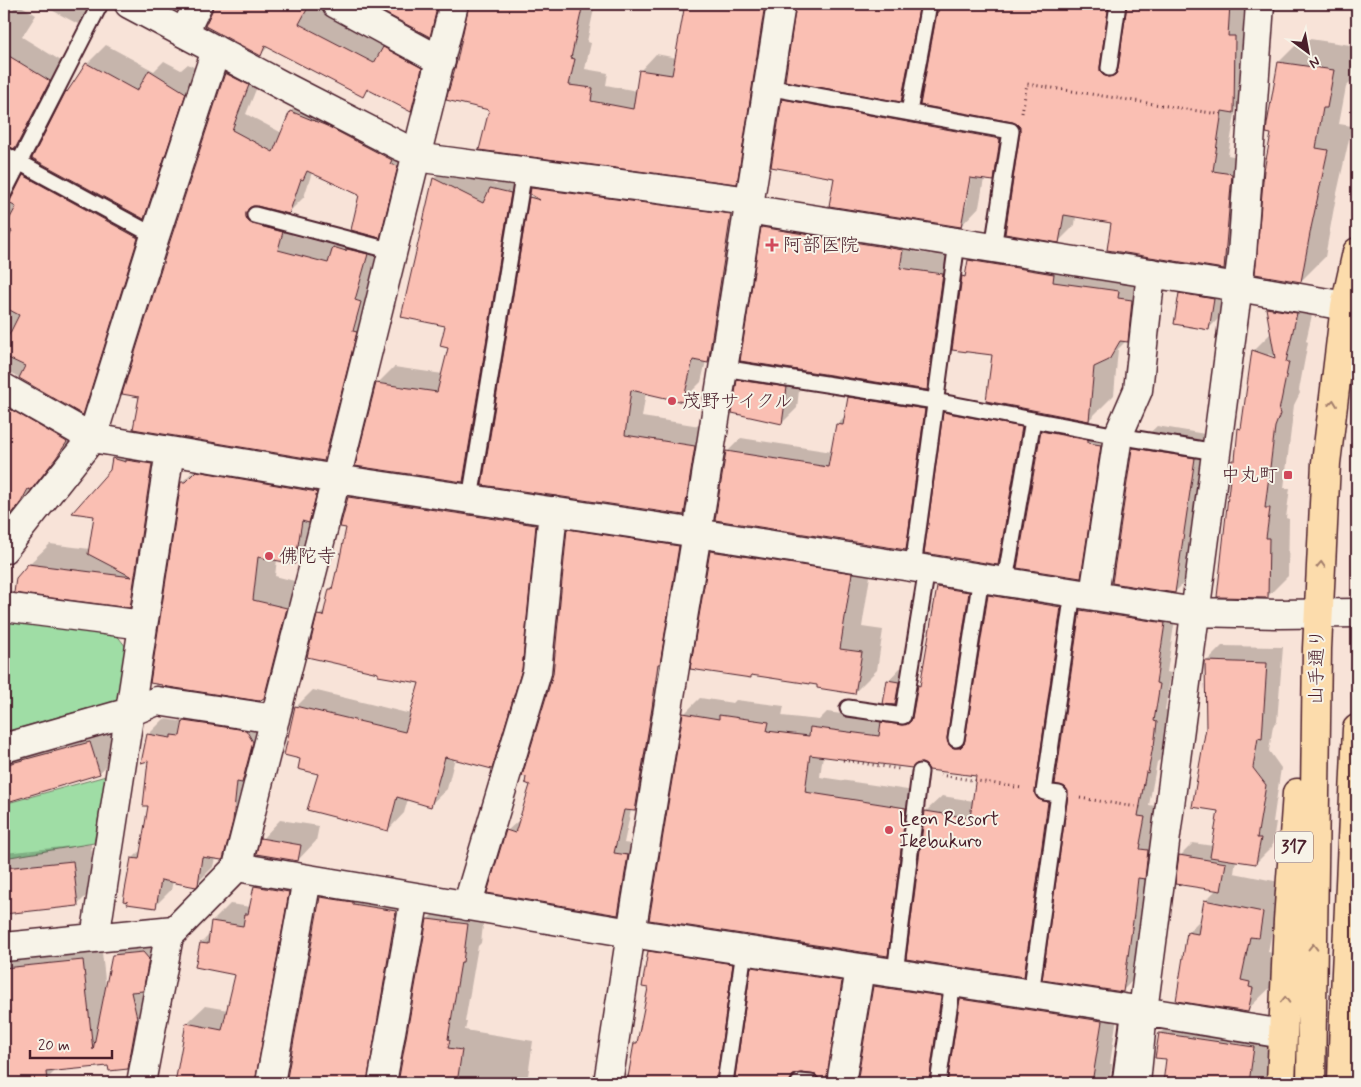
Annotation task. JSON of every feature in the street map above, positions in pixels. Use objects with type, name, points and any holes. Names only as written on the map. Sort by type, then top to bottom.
[{"type":"main road","name":"山手通り","points":[[1311,1083],[1318,614],[1326,463],[1345,306],[1357,252]]},
{"type":"main road","name":"317","points":[[1281,1083],[1288,920],[1297,809],[1303,648],[1318,614]]},
{"type":"main road","points":[[1342,1083],[1357,729]]},
{"type":"main road","points":[[1351,1083],[1357,899]]},
{"type":"street","points":[[129,4],[298,94],[430,159],[748,205],[992,248],[1345,306]]},
{"type":"street","points":[[184,33],[198,4]]},
{"type":"street","points":[[336,4],[440,61]]},
{"type":"street","points":[[141,1083],[169,936],[237,867],[454,4]]},
{"type":"street","points":[[608,1083],[781,4]]},
{"type":"street","points":[[1136,1083],[1136,1010],[1169,812],[1242,255],[1260,4]]},
{"type":"street","points":[[4,548],[92,438],[216,50]]},
{"type":"street","points":[[1084,594],[1118,436],[1138,390],[1151,273]]},
{"type":"street","points":[[4,388],[92,438],[170,451],[1195,612],[1357,613]]},
{"type":"street","points":[[95,938],[170,451]]},
{"type":"street","points":[[467,906],[537,672],[553,511]]},
{"type":"street","points":[[4,607],[144,625]]},
{"type":"street","points":[[4,748],[130,712],[157,700],[275,719]]},
{"type":"street","points":[[237,867],[631,933],[895,972],[1283,1034]]},
{"type":"street","points":[[270,1083],[307,878]]},
{"type":"street","points":[[382,1083],[415,897]]},
{"type":"street","points":[[4,947],[174,930]]},
{"type":"street","points":[[841,1083],[860,968]]},
{"type":"lane","points":[[4,192],[100,4]]},
{"type":"lane","points":[[909,112],[929,4]]},
{"type":"lane","points":[[1108,68],[1118,4]]},
{"type":"lane","points":[[767,87],[1010,131],[992,248]]},
{"type":"lane","points":[[4,154],[155,236]]},
{"type":"lane","points":[[470,499],[524,172]]},
{"type":"lane","points":[[255,215],[393,251]]},
{"type":"lane","points":[[848,708],[903,716],[920,568],[935,401],[957,242]]},
{"type":"lane","points":[[723,368],[935,401],[1118,436],[1216,452]]},
{"type":"lane","points":[[956,739],[993,579],[1033,420]]},
{"type":"lane","points":[[1031,994],[1059,794],[1044,792],[1084,594]]},
{"type":"lane","points":[[895,972],[920,772]]},
{"type":"lane","points":[[725,1083],[744,951]]},
{"type":"lane","points":[[938,1083],[953,982]]},
{"type":"lane","points":[[1120,1083],[1136,1010]]},
{"type":"lane","points":[[799,1083],[811,1083]]},
{"type":"path","points":[[1010,131],[1021,123],[1027,84],[1252,120]]},
{"type":"path","points":[[843,760],[1044,792]]},
{"type":"path","points":[[1059,794],[1169,812]]},
{"type":"green space","points":[[4,619],[116,634],[129,651],[119,700],[4,732]]},
{"type":"green space","points":[[106,776],[94,843],[4,858],[4,804]]},
{"type":"building","points":[[213,4],[310,4],[299,24],[374,63],[383,47],[422,68],[411,112],[367,89],[363,97],[265,46],[261,56],[205,26]]},
{"type":"building","points":[[368,4],[438,4],[430,37]]},
{"type":"building","points":[[469,4],[583,4],[571,58],[575,59],[569,85],[593,88],[591,101],[633,109],[639,70],[672,75],[685,4],[765,4],[737,184],[479,150],[489,110],[446,100],[457,61]]},
{"type":"building","points":[[796,4],[884,4],[919,9],[901,102],[785,81]]},
{"type":"building","points":[[940,4],[1109,4],[1100,67],[1103,75],[1108,77],[1116,74],[1118,69],[1127,4],[1230,4],[1228,36],[1235,36],[1234,113],[1222,111],[1213,171],[1232,174],[1224,269],[1107,250],[1111,223],[1064,215],[1059,243],[1005,234],[1020,127],[1013,122],[920,105]]},
{"type":"building","points":[[4,53],[50,81],[15,149],[4,145]]},
{"type":"building","points":[[1278,62],[1334,70],[1327,108],[1323,108],[1316,148],[1328,150],[1301,282],[1255,274],[1264,170],[1271,134],[1266,133]]},
{"type":"building","points":[[86,63],[137,91],[149,70],[186,93],[144,219],[32,158],[66,91]]},
{"type":"building","points":[[225,73],[249,85],[232,130],[273,152],[290,111],[327,126],[392,160],[390,164],[398,166],[380,238],[351,230],[359,195],[307,171],[303,180],[301,179],[289,214],[257,206],[249,208],[246,213],[248,221],[252,224],[283,232],[278,250],[328,263],[333,247],[368,254],[355,300],[361,302],[353,331],[357,332],[324,461],[133,429],[139,397],[122,394]]},
{"type":"building","points":[[782,99],[1000,139],[994,181],[970,178],[961,227],[829,206],[834,178],[771,167]]},
{"type":"building","points":[[23,175],[138,238],[83,415],[19,378],[25,366],[4,356],[4,345],[19,315],[4,307],[4,247],[12,231],[5,227],[16,207],[9,203]]},
{"type":"building","points":[[433,178],[483,203],[490,188],[511,193],[463,482],[355,466],[376,383],[437,392],[448,348],[440,346],[445,326],[401,317]]},
{"type":"building","points":[[531,188],[731,214],[708,363],[693,360],[683,402],[631,390],[625,435],[695,446],[684,515],[482,485],[529,197],[540,200],[530,194]]},
{"type":"building","points":[[761,227],[903,250],[900,268],[943,274],[927,390],[740,361]]},
{"type":"building","points":[[968,260],[1054,274],[1053,282],[1119,291],[1118,298],[1132,300],[1128,342],[1120,341],[1109,360],[1094,367],[1089,421],[986,401],[992,355],[952,350],[962,276],[965,277]]},
{"type":"building","points":[[1179,293],[1214,299],[1209,330],[1174,324]]},
{"type":"building","points":[[1266,308],[1297,313],[1286,362],[1289,362],[1280,414],[1275,427],[1265,508],[1270,508],[1266,538],[1269,538],[1268,598],[1217,597],[1232,460],[1235,460],[1238,428],[1241,429],[1252,350],[1275,358]]},
{"type":"building","points":[[737,380],[787,387],[782,424],[732,413]]},
{"type":"building","points":[[848,397],[925,409],[906,550],[715,520],[726,451],[828,467],[836,424],[843,425]]},
{"type":"building","points":[[5,406],[67,442],[31,490],[28,489],[21,502],[4,524],[4,408]]},
{"type":"building","points":[[943,412],[1022,427],[998,565],[924,553]]},
{"type":"building","points":[[1041,431],[1088,440],[1088,443],[1101,445],[1081,578],[1017,568]]},
{"type":"building","points":[[1132,449],[1195,458],[1175,593],[1112,583]]},
{"type":"building","points":[[112,458],[126,462],[126,460],[152,464],[130,608],[14,593],[16,578],[28,564],[132,577],[88,554],[94,516],[72,513],[110,470]]},
{"type":"building","points":[[196,471],[317,492],[309,523],[302,521],[295,564],[258,557],[253,600],[287,608],[264,698],[259,701],[150,683],[181,482],[185,482]]},
{"type":"building","points":[[348,497],[536,525],[522,669],[492,769],[445,757],[431,807],[397,797],[388,831],[307,810],[318,774],[298,769],[300,759],[284,755],[295,706],[405,732],[419,683],[378,676],[378,673],[307,657],[317,615],[323,616],[329,589],[332,589],[337,572],[346,528],[340,527]]},
{"type":"building","points":[[567,529],[679,546],[635,811],[624,810],[614,853],[628,855],[618,915],[487,893],[506,830],[515,833],[530,785],[525,783],[526,777],[522,776],[553,674]]},
{"type":"building","points":[[710,551],[852,573],[840,649],[862,652],[855,694],[817,688],[817,685],[751,675],[751,678],[690,669]]},
{"type":"building","points":[[937,587],[969,592],[947,738],[948,743],[954,748],[960,748],[965,740],[988,595],[1061,607],[1035,791],[1038,799],[1048,802],[1024,977],[906,959],[925,811],[970,818],[976,776],[929,770],[922,763],[916,764],[912,768],[810,755],[805,792],[906,808],[888,956],[649,920],[683,713],[719,719],[719,715],[769,722],[767,731],[809,736],[810,727],[879,736],[881,722],[907,724],[911,721],[918,685],[920,686]]},
{"type":"building","points":[[1080,610],[1165,623],[1156,683],[1160,684],[1154,721],[1157,722],[1154,746],[1148,773],[1146,772],[1138,816],[1145,817],[1140,849],[1148,850],[1145,879],[1138,878],[1123,992],[1042,980],[1068,795],[1065,787],[1055,784]]},
{"type":"building","points":[[1205,661],[1267,663],[1262,739],[1258,738],[1253,768],[1266,785],[1257,838],[1261,838],[1256,864],[1210,857],[1218,811],[1192,807],[1206,728]]},
{"type":"building","points":[[887,680],[899,682],[895,705],[883,704]]},
{"type":"building","points":[[183,721],[246,730],[253,742],[242,783],[237,782],[233,821],[223,859],[202,857],[198,885],[196,887],[161,880],[156,908],[127,904],[128,902],[123,901],[131,858],[139,859],[148,806],[143,806],[148,761],[141,763],[147,734],[171,738],[171,735],[180,736]]},
{"type":"building","points":[[90,742],[100,774],[4,803],[4,765]]},
{"type":"building","points":[[260,838],[301,845],[298,861],[256,854]]},
{"type":"building","points":[[1179,855],[1226,863],[1221,891],[1175,884]]},
{"type":"building","points":[[73,861],[78,906],[4,914],[4,868]]},
{"type":"building","points":[[254,886],[289,892],[255,1083],[175,1083],[186,1023],[222,1030],[235,975],[195,967],[200,943],[208,944],[211,921],[243,926],[245,914],[248,914]]},
{"type":"building","points":[[320,897],[396,911],[367,1083],[317,1083],[287,1078]]},
{"type":"building","points":[[1204,900],[1263,912],[1259,938],[1250,937],[1241,980],[1250,982],[1249,987],[1253,988],[1248,1012],[1176,1001],[1187,932],[1198,934]]},
{"type":"building","points":[[427,919],[468,924],[463,962],[461,962],[448,1039],[450,1040],[448,1048],[462,1050],[457,1083],[398,1083]]},
{"type":"building","points":[[648,951],[733,964],[716,1083],[627,1083],[634,1043],[637,1043],[648,988],[642,987]]},
{"type":"building","points":[[143,952],[149,959],[143,991],[131,992],[137,1018],[128,1069],[109,1071],[108,1066],[46,1072],[47,1081],[4,1083],[4,968],[83,960],[93,1050],[112,955]]},
{"type":"building","points":[[751,967],[842,981],[826,1083],[820,1083],[816,1075],[801,1073],[793,1075],[790,1083],[734,1083]]},
{"type":"building","points":[[873,986],[941,996],[929,1083],[857,1083]]},
{"type":"building","points":[[960,999],[1102,1021],[1092,1083],[947,1083]]},
{"type":"building","points":[[1159,1033],[1254,1047],[1249,1083],[1163,1083],[1166,1059],[1155,1058]]},
{"type":"place","name":"阿部医院","points":[[772,245]]},
{"type":"place","name":"茂野サイクル","points":[[672,401]]},
{"type":"place","name":"中丸町","points":[[1288,475]]},
{"type":"place","name":"佛陀寺","points":[[269,556]]},
{"type":"place","name":"Leon Resort Ikebukuro","points":[[889,830]]}]
